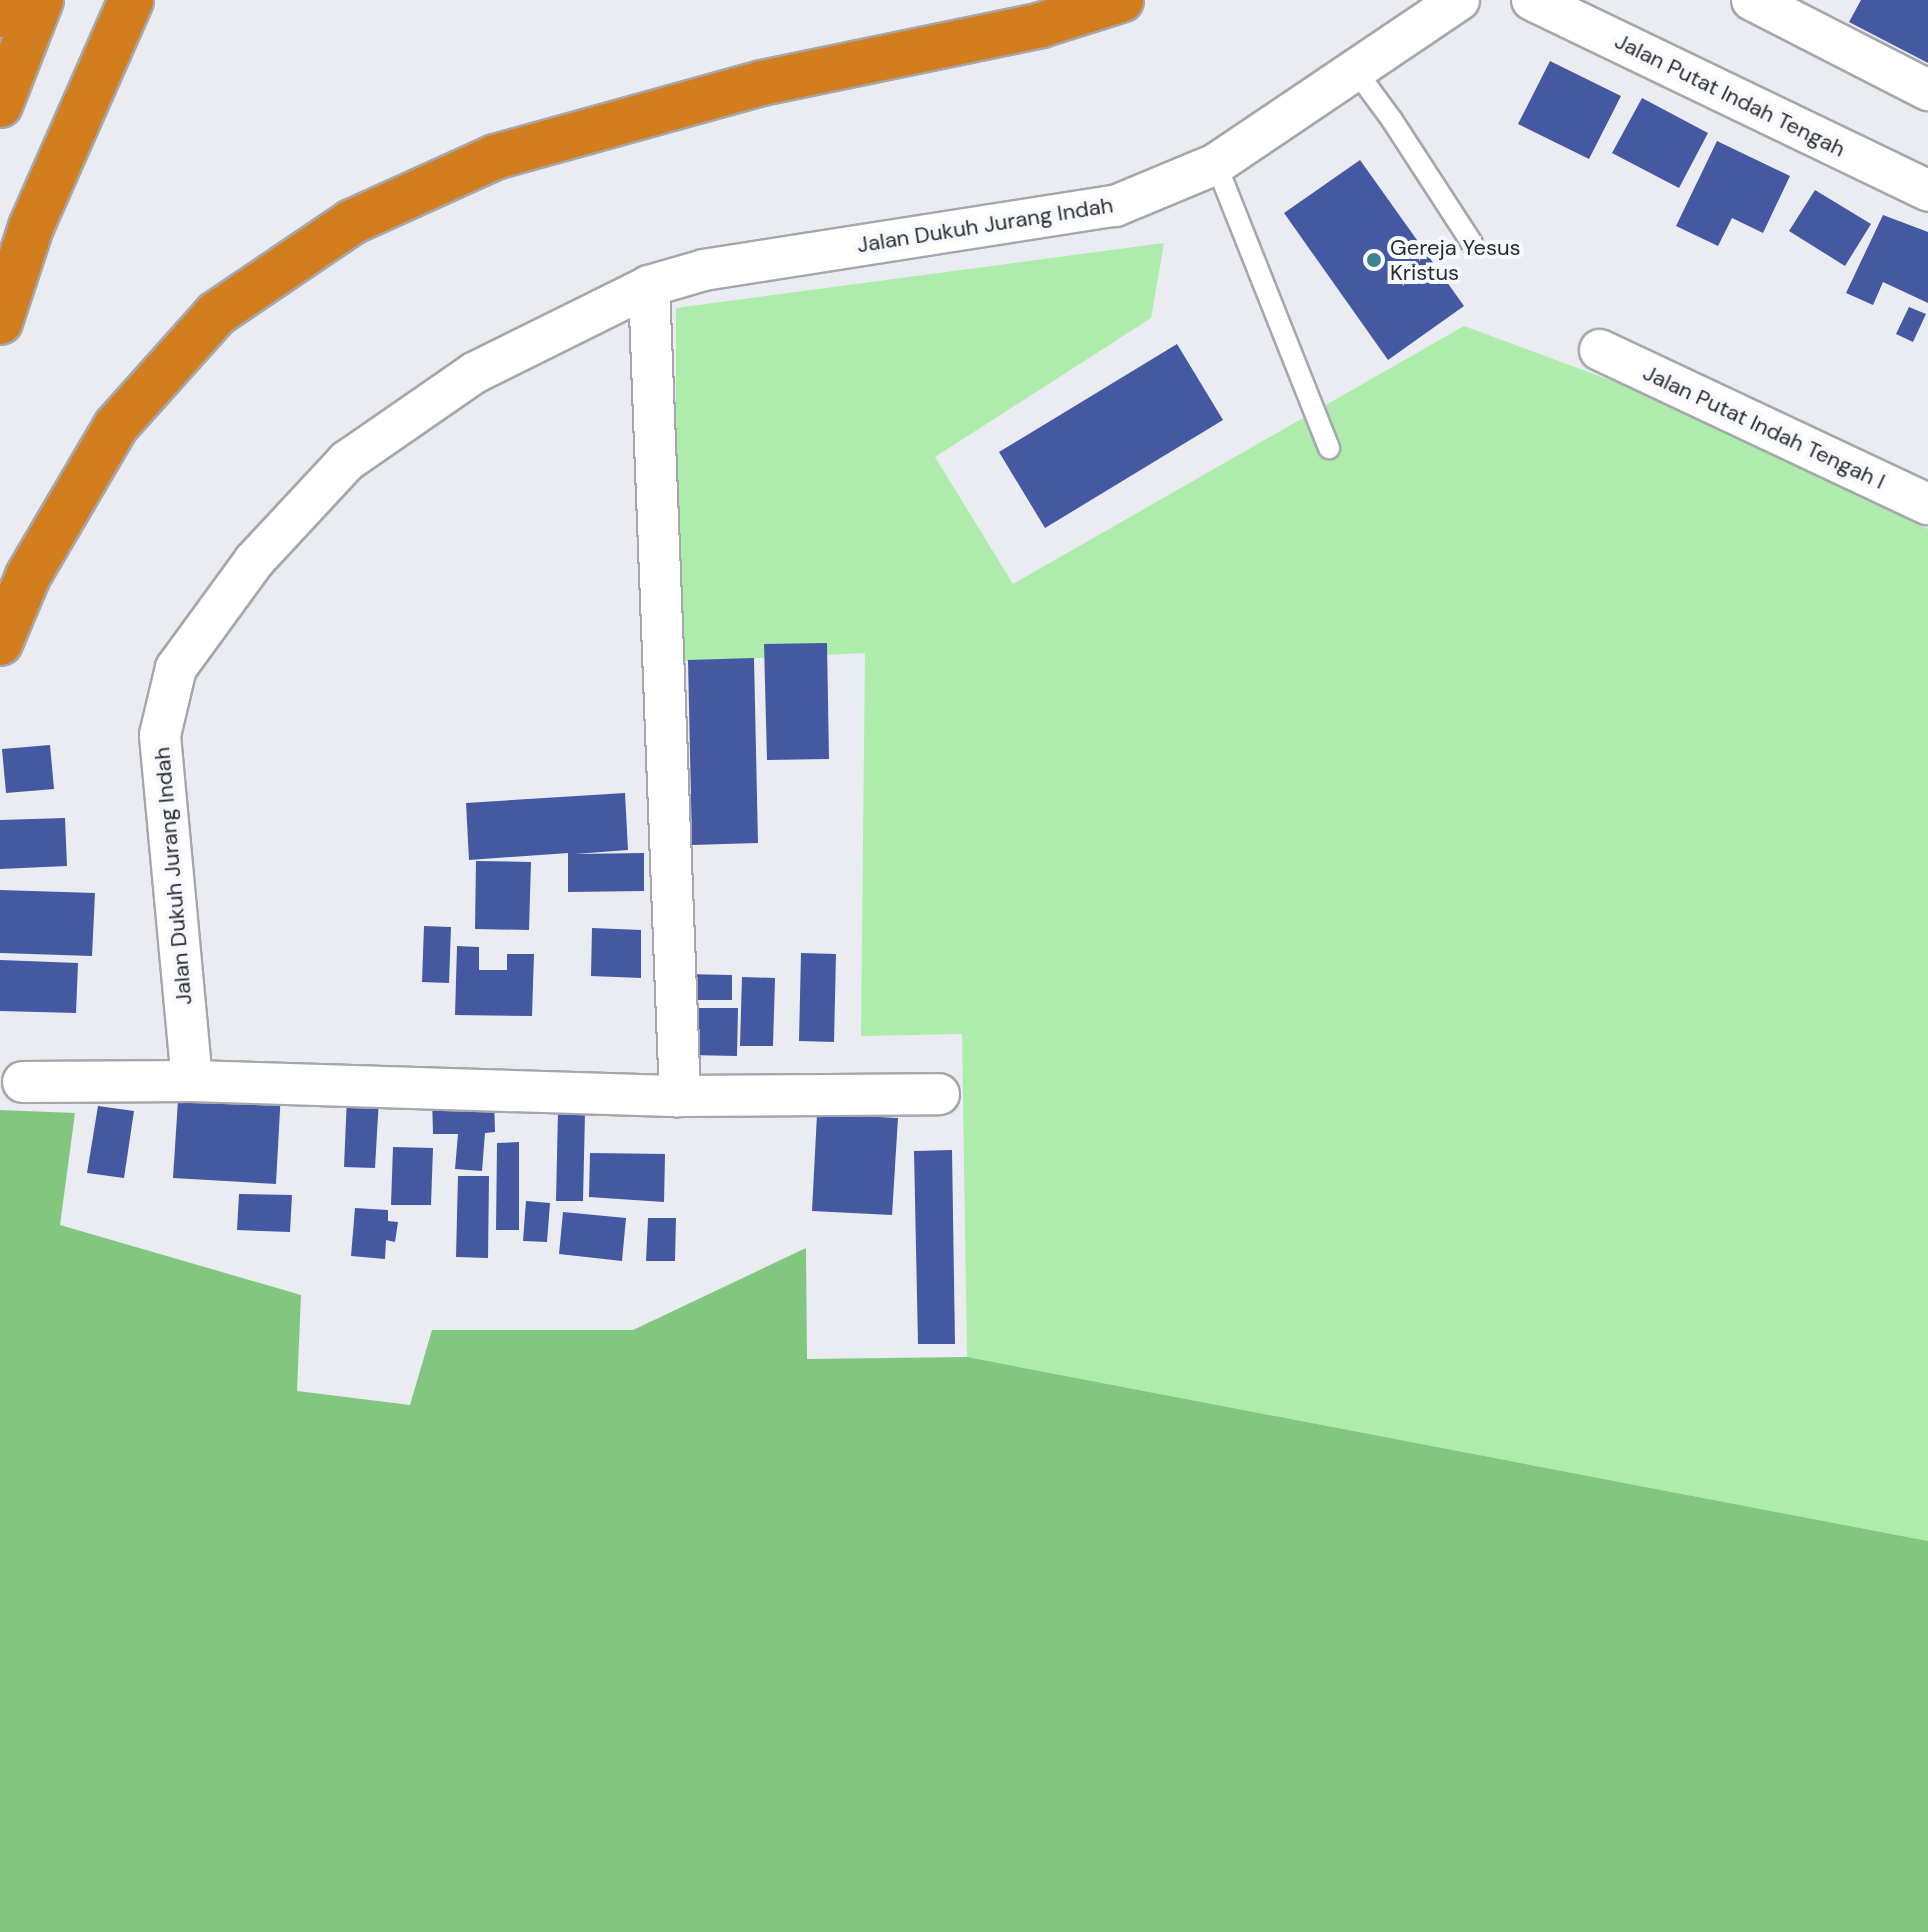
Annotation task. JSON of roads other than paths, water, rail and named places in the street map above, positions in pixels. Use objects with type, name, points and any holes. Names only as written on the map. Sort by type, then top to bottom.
[{"type":"highway","points":[[0,15],[9,0]]},
{"type":"highway","points":[[0,105],[41,0]]},
{"type":"highway","points":[[0,322],[31,227],[131,0]]},
{"type":"highway","points":[[1005,0],[1106,4]]},
{"type":"highway","points":[[0,643],[28,576],[116,426],[216,314],[352,222],[495,157],[736,89],[1041,25],[1106,4]]},
{"type":"street","name":"Jalan Dukuh Jurang Indah","points":[[192,1081],[160,735],[176,668],[254,561],[347,461],[474,373],[649,286],[704,270],[1115,206],[1216,164],[1459,0]]},
{"type":"street","name":"Jalan Putat Indah Tengah","points":[[1532,0],[1928,191]]},
{"type":"street","points":[[1752,0],[1928,90]]},
{"type":"street","points":[[649,286],[680,1096]]},
{"type":"street","name":"Jalan Putat Indah Tengah I","points":[[1600,350],[1928,504]]},
{"type":"street","points":[[23,1082],[192,1081],[680,1096],[939,1094]]},
{"type":"lane","points":[[1356,71],[1392,120],[1472,243]]},
{"type":"lane","points":[[1216,164],[1329,448]]},
{"type":"place","name":"Gereja Yesus Kristus","points":[[1374,260]]}]
